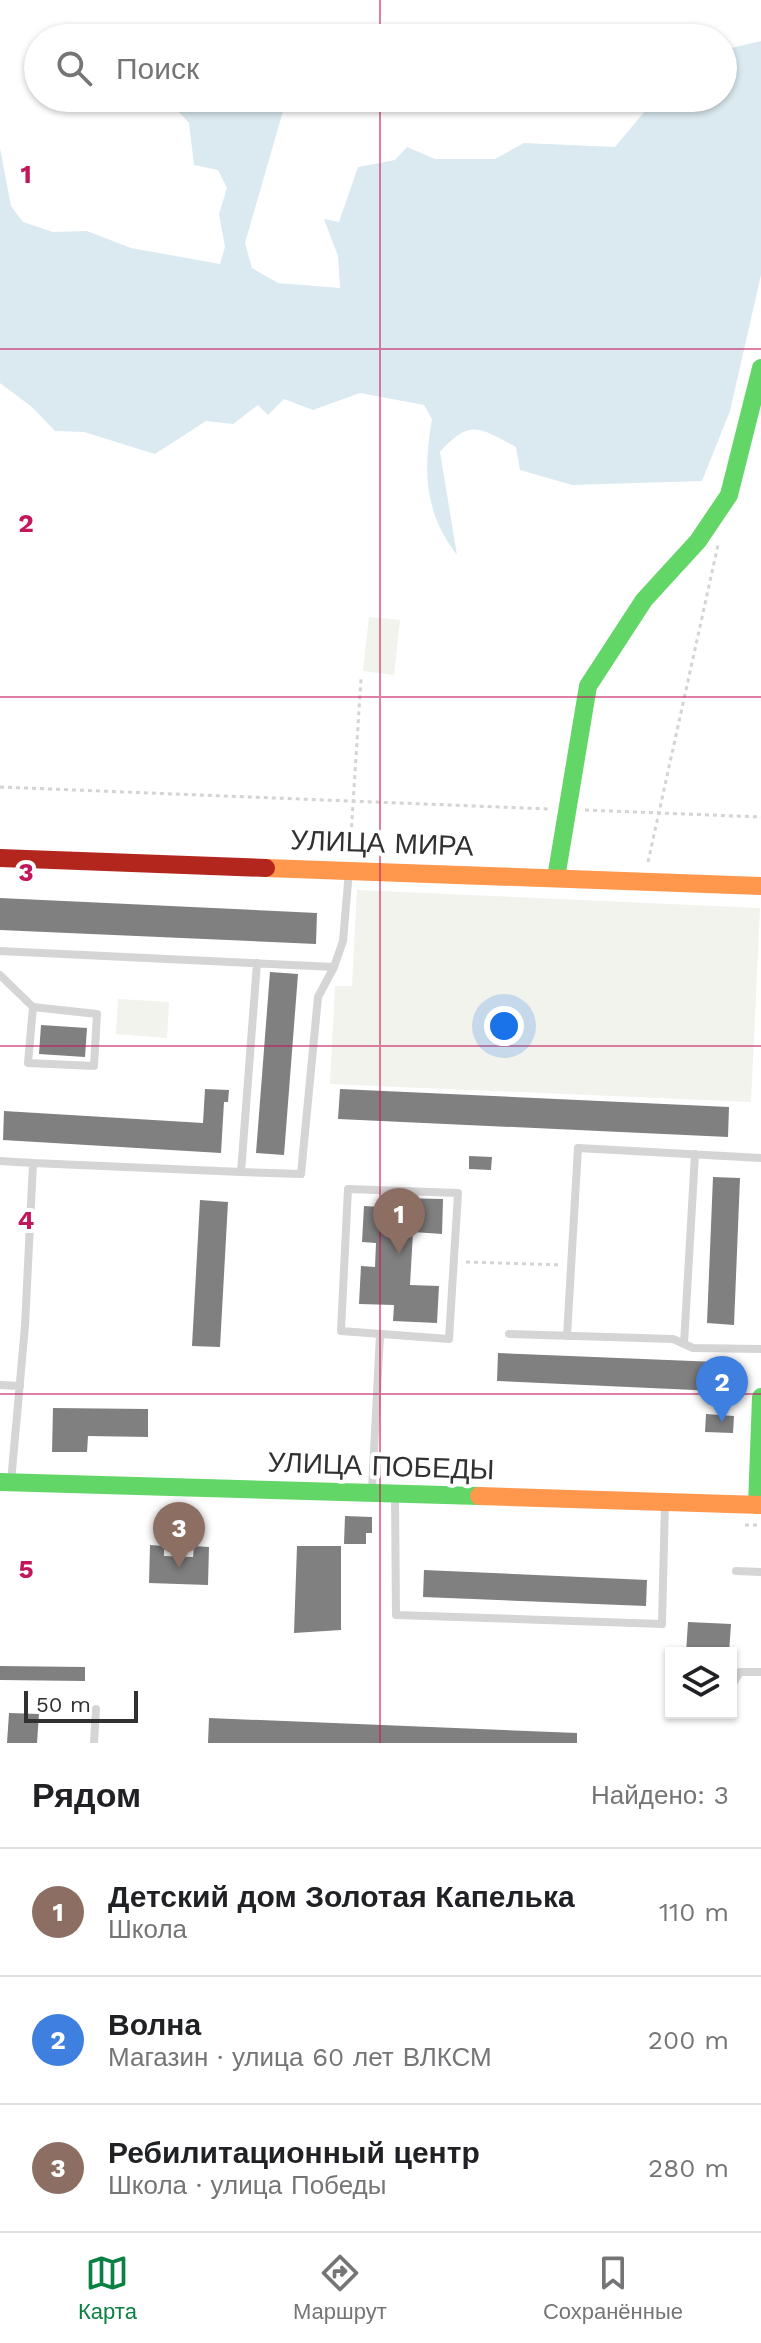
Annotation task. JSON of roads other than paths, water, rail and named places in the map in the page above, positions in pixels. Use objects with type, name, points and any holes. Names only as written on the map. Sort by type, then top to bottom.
[{"type":"street","points":[[556,878],[588,686],[644,600],[698,541],[729,495],[761,368]]},
{"type":"street","name":"УЛИЦА МИРА","points":[[0,858],[761,886]]},
{"type":"street","points":[[759,1505],[761,1397]]},
{"type":"street","name":"УЛИЦА ПОБЕДЫ","points":[[5,1482],[759,1505]]},
{"type":"lane","points":[[0,1161],[301,1174],[318,997],[343,941],[350,870]]},
{"type":"lane","points":[[0,951],[334,967]]},
{"type":"lane","points":[[241,1172],[257,963]]},
{"type":"lane","points":[[0,975],[33,1007],[97,1014],[94,1066],[28,1063],[33,1007]]},
{"type":"lane","points":[[567,1336],[578,1148],[761,1158]]},
{"type":"lane","points":[[684,1344],[695,1154]]},
{"type":"lane","points":[[5,1482],[20,1386],[33,1163]]},
{"type":"lane","points":[[348,1189],[458,1193],[449,1339],[380,1335],[341,1331],[348,1189]]},
{"type":"lane","points":[[509,1334],[673,1339],[693,1348],[761,1349]]},
{"type":"lane","points":[[372,1494],[380,1335]]},
{"type":"lane","points":[[0,1385],[20,1386]]},
{"type":"lane","points":[[395,1494],[396,1615],[662,1624],[665,1503]]},
{"type":"lane","points":[[736,1571],[761,1572]]},
{"type":"lane","points":[[737,1677],[740,1672],[761,1672]]},
{"type":"lane","points":[[94,1743],[96,1709]]},
{"type":"place","name":"Детский дом Золотая Капелька","points":[[399,1254]]},
{"type":"place","name":"Волна","points":[[722,1422]]},
{"type":"place","name":"Ребилитационный центр","points":[[179,1568]]}]
